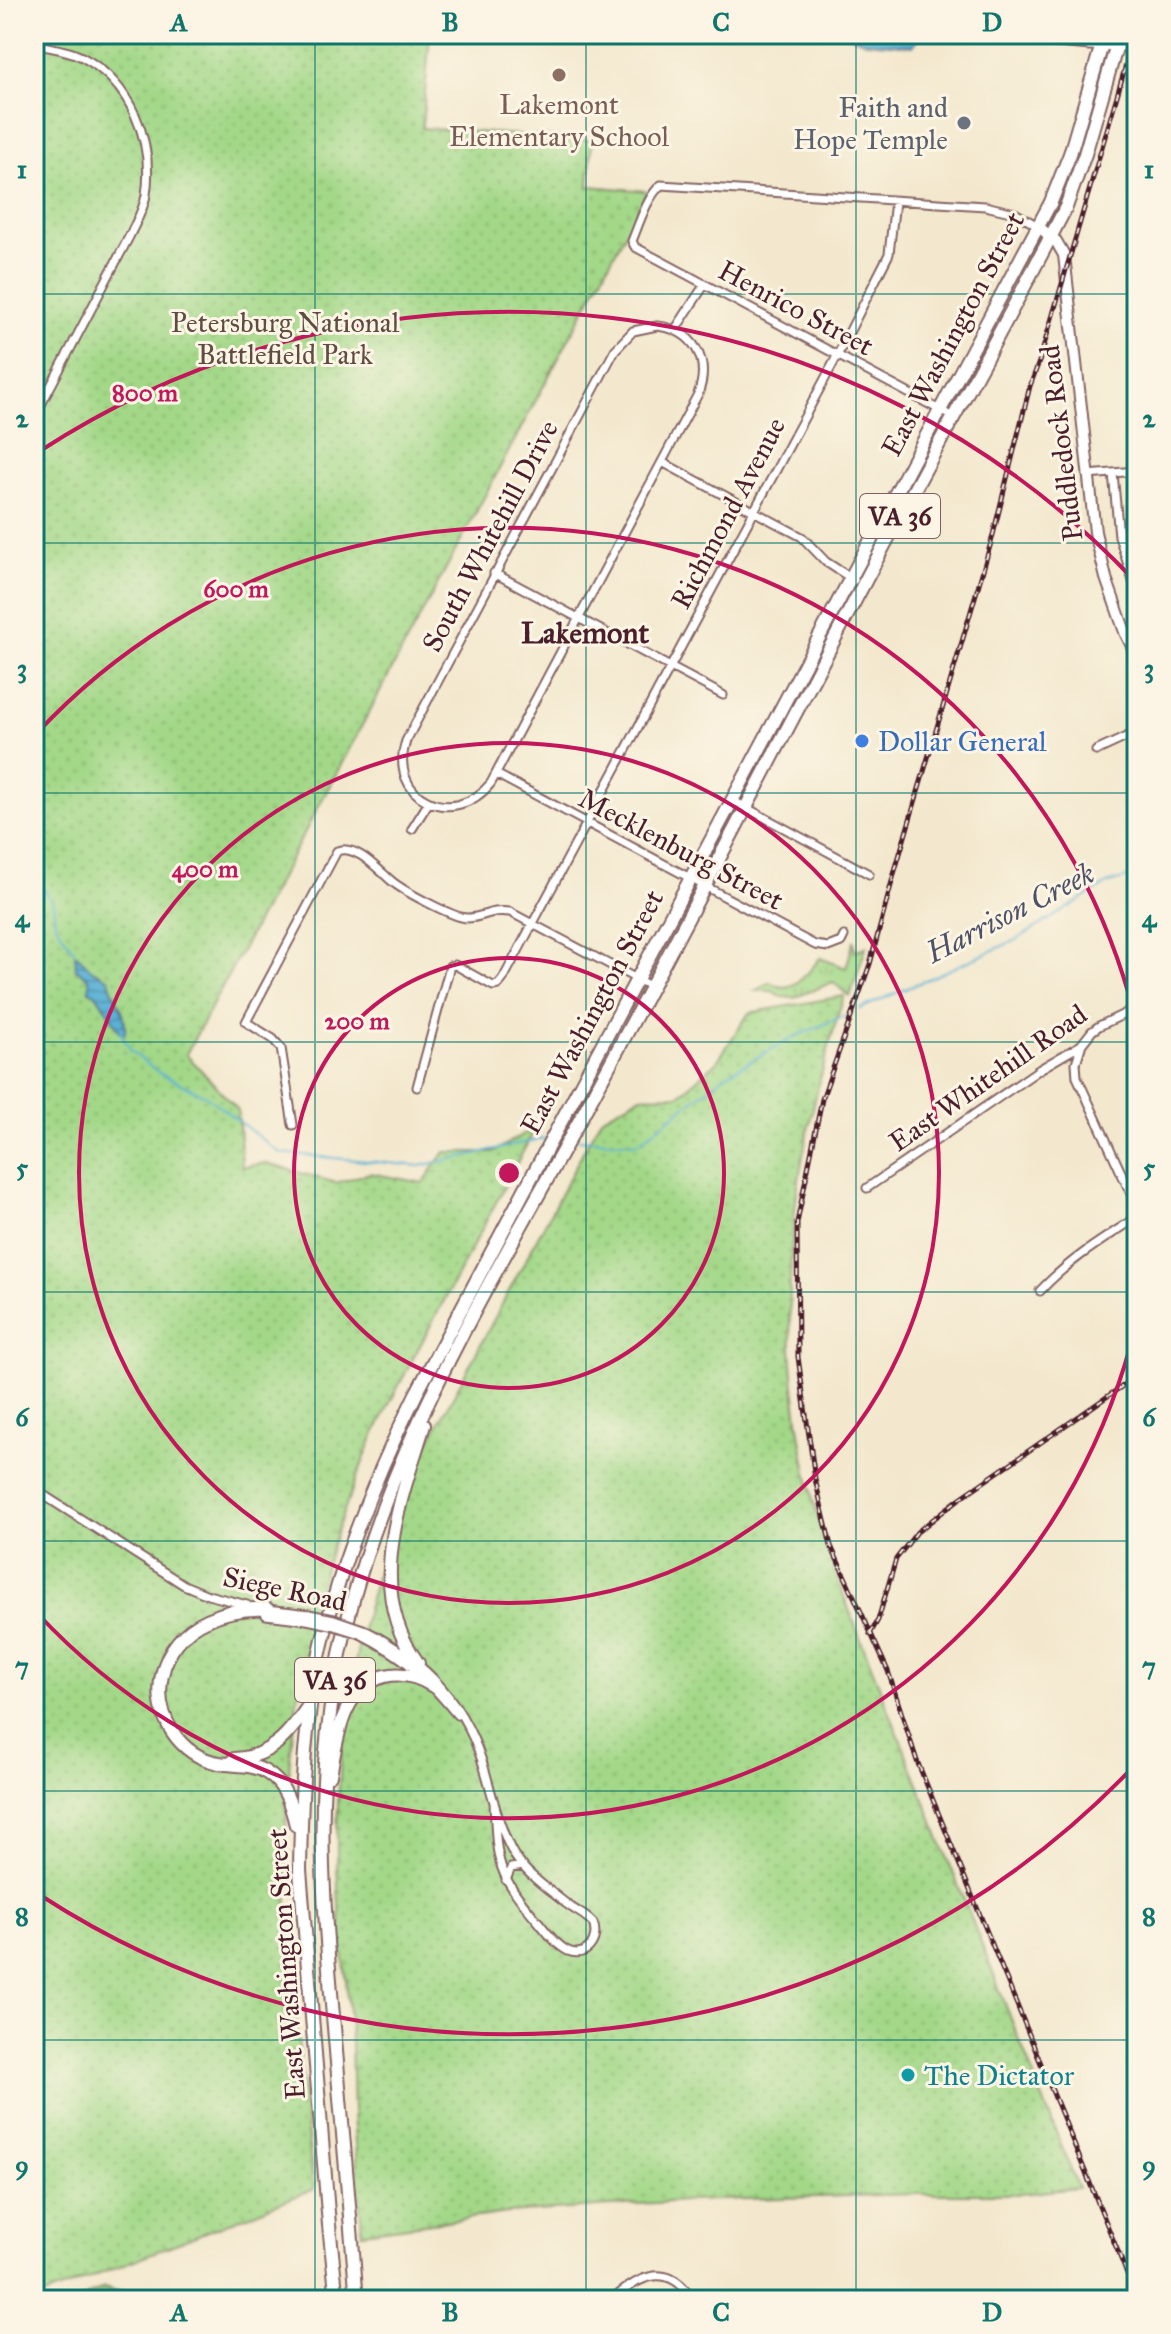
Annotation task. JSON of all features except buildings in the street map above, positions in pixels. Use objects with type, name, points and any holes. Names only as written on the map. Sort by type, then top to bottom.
[{"type":"highway","name":"East Washington Street","points":[[337,2300],[302,1908],[300,1842],[303,1768],[311,1703],[334,1597],[352,1540],[375,1479],[441,1348],[1039,227],[1060,183],[1103,40]]},
{"type":"highway","name":"East Washington Street","points":[[357,2300],[325,1921],[322,1821],[329,1717],[337,1667],[354,1593],[385,1498],[435,1389],[500,1263],[584,1113],[1051,236],[1075,184],[1118,40]]},
{"type":"highway","points":[[418,1663],[406,1646],[396,1621],[390,1562],[402,1494],[435,1389]]},
{"type":"highway","points":[[266,1612],[242,1609],[227,1612],[190,1630],[176,1644],[166,1661],[160,1682],[161,1702],[172,1731],[194,1753],[218,1763],[258,1768],[276,1780],[290,1803],[300,1842]]},
{"type":"highway","points":[[266,1612],[214,1622],[182,1645],[171,1665],[165,1688],[167,1707],[175,1725],[185,1739],[202,1752],[240,1759],[258,1755],[279,1743],[311,1703]]},
{"type":"highway","points":[[322,1821],[339,1734],[346,1711],[356,1694],[370,1682],[390,1675],[413,1677],[433,1686]]},
{"type":"main road","name":"Puddledock Road","points":[[1039,227],[1061,248],[1066,267],[1095,532],[1102,567],[1137,656]]},
{"type":"street","points":[[959,34],[1118,40],[1137,50]]},
{"type":"street","points":[[34,44],[85,59],[115,82],[130,102],[141,130],[148,179],[144,205],[130,235],[34,418]]},
{"type":"street","name":"Henrico Street","points":[[895,201],[661,185],[636,231],[633,245],[953,417]]},
{"type":"street","points":[[895,201],[985,206],[1015,213],[1039,227]]},
{"type":"street","name":"Richmond Avenue","points":[[417,1087],[450,966],[455,965],[493,986],[503,979],[889,254],[895,201]]},
{"type":"street","points":[[412,829],[429,802],[450,807],[469,802],[484,792],[496,774],[698,394],[703,377],[701,359],[686,337],[675,330],[705,284]]},
{"type":"street","name":"South Whitehill Drive","points":[[429,802],[409,784],[402,765],[403,749],[494,573],[619,343],[640,328],[657,326],[675,330]]},
{"type":"street","points":[[662,462],[802,537],[826,562],[863,585]]},
{"type":"street","points":[[1087,475],[1137,471]]},
{"type":"street","points":[[1113,473],[1119,536],[1137,594]]},
{"type":"street","points":[[494,573],[723,695]]},
{"type":"street","points":[[1096,751],[1137,732]]},
{"type":"street","name":"Mecklenburg Street","points":[[496,774],[815,945],[834,945],[841,942],[844,936]]},
{"type":"street","points":[[732,800],[869,874]]},
{"type":"street","points":[[293,1125],[281,1048],[273,1039],[246,1022],[337,851],[346,849],[373,863],[398,885],[455,916],[473,917],[501,911],[518,915],[650,986]]},
{"type":"street","name":"East Whitehill Road","points":[[867,1188],[1040,1069],[1081,1045],[1099,1026],[1137,1008]]},
{"type":"street","points":[[1081,1045],[1076,1063],[1077,1077],[1137,1207]]},
{"type":"street","points":[[1040,1291],[1060,1271],[1137,1215]]},
{"type":"street","name":"Siege Road","points":[[34,1489],[184,1585],[266,1612],[343,1622],[420,1672],[466,1726]]},
{"type":"street","name":"Siege Road","points":[[361,1632],[401,1651],[418,1663],[448,1694],[479,1751],[510,1847],[523,1866],[593,1923],[596,1935],[587,1950],[576,1953],[565,1949],[538,1922],[506,1880],[496,1848],[494,1802]]},
{"type":"street","points":[[506,1880],[511,1868],[523,1866]]},
{"type":"street","points":[[612,2300],[636,2281],[655,2276],[677,2281],[693,2300]]},
{"type":"green space","name":"Petersburg National Battlefield Park","points":[[34,34],[430,34],[422,128],[592,140],[589,186],[648,191],[186,1054],[238,1110],[242,1167],[265,1163],[336,1183],[370,1173],[423,1183],[445,1152],[493,1152],[536,1127],[371,1442],[333,1542],[311,1627],[291,1751],[286,1851],[293,1976],[314,2189],[34,2300]]},
{"type":"green space","points":[[854,940],[855,951],[866,947],[850,997],[833,982],[794,998],[782,997],[772,991],[755,991],[770,982],[783,987],[794,984],[820,958],[846,968]]},
{"type":"green space","points":[[844,996],[806,1140],[792,1245],[790,1330],[804,1458],[816,1511],[844,1597],[1078,2188],[1021,2194],[683,2201],[508,2213],[362,2232],[350,2025],[338,1898],[338,1802],[349,1694],[359,1641],[372,1589],[408,1487],[601,1118],[641,1096],[679,1095],[716,1063],[749,1013]]},
{"type":"green space","points":[[104,2287],[147,2300],[80,2300]]},
{"type":"water","points":[[845,34],[921,34],[913,46],[866,42]]},
{"type":"water","points":[[75,953],[91,969],[109,979],[124,1017],[125,1033],[121,1033],[97,995],[89,991],[89,979],[76,969]]},
{"type":"waterway","name":"Harrison Creek","points":[[860,1009],[1016,940],[1107,884],[1137,875]]},
{"type":"waterway","points":[[34,876],[53,903],[55,923],[76,954]]},
{"type":"waterway","name":"Harrison Creek","points":[[577,1139],[638,1143],[727,1074],[796,1036],[849,1014]]},
{"type":"waterway","name":"Harrison Creek","points":[[120,1032],[131,1051],[159,1073],[206,1096],[280,1153],[420,1166],[546,1138]]},
{"type":"railway","points":[[1135,34],[1030,386],[992,539],[870,964],[822,1099],[797,1223],[798,1357],[815,1479],[831,1546],[888,1671],[917,1761],[1137,2298]]},
{"type":"railway","points":[[870,1634],[878,1620],[896,1559],[917,1532],[959,1499],[1137,1376]]},
{"type":"place","name":"Lakemont Elementary School","points":[[559,75]]},
{"type":"place","name":"Faith and Hope Temple","points":[[964,123]]},
{"type":"place","name":"Dollar General","points":[[862,741]]},
{"type":"place","name":"The Dictator","points":[[908,2075]]},
{"type":"district","name":"Lakemont","points":[[585,633]]}]
